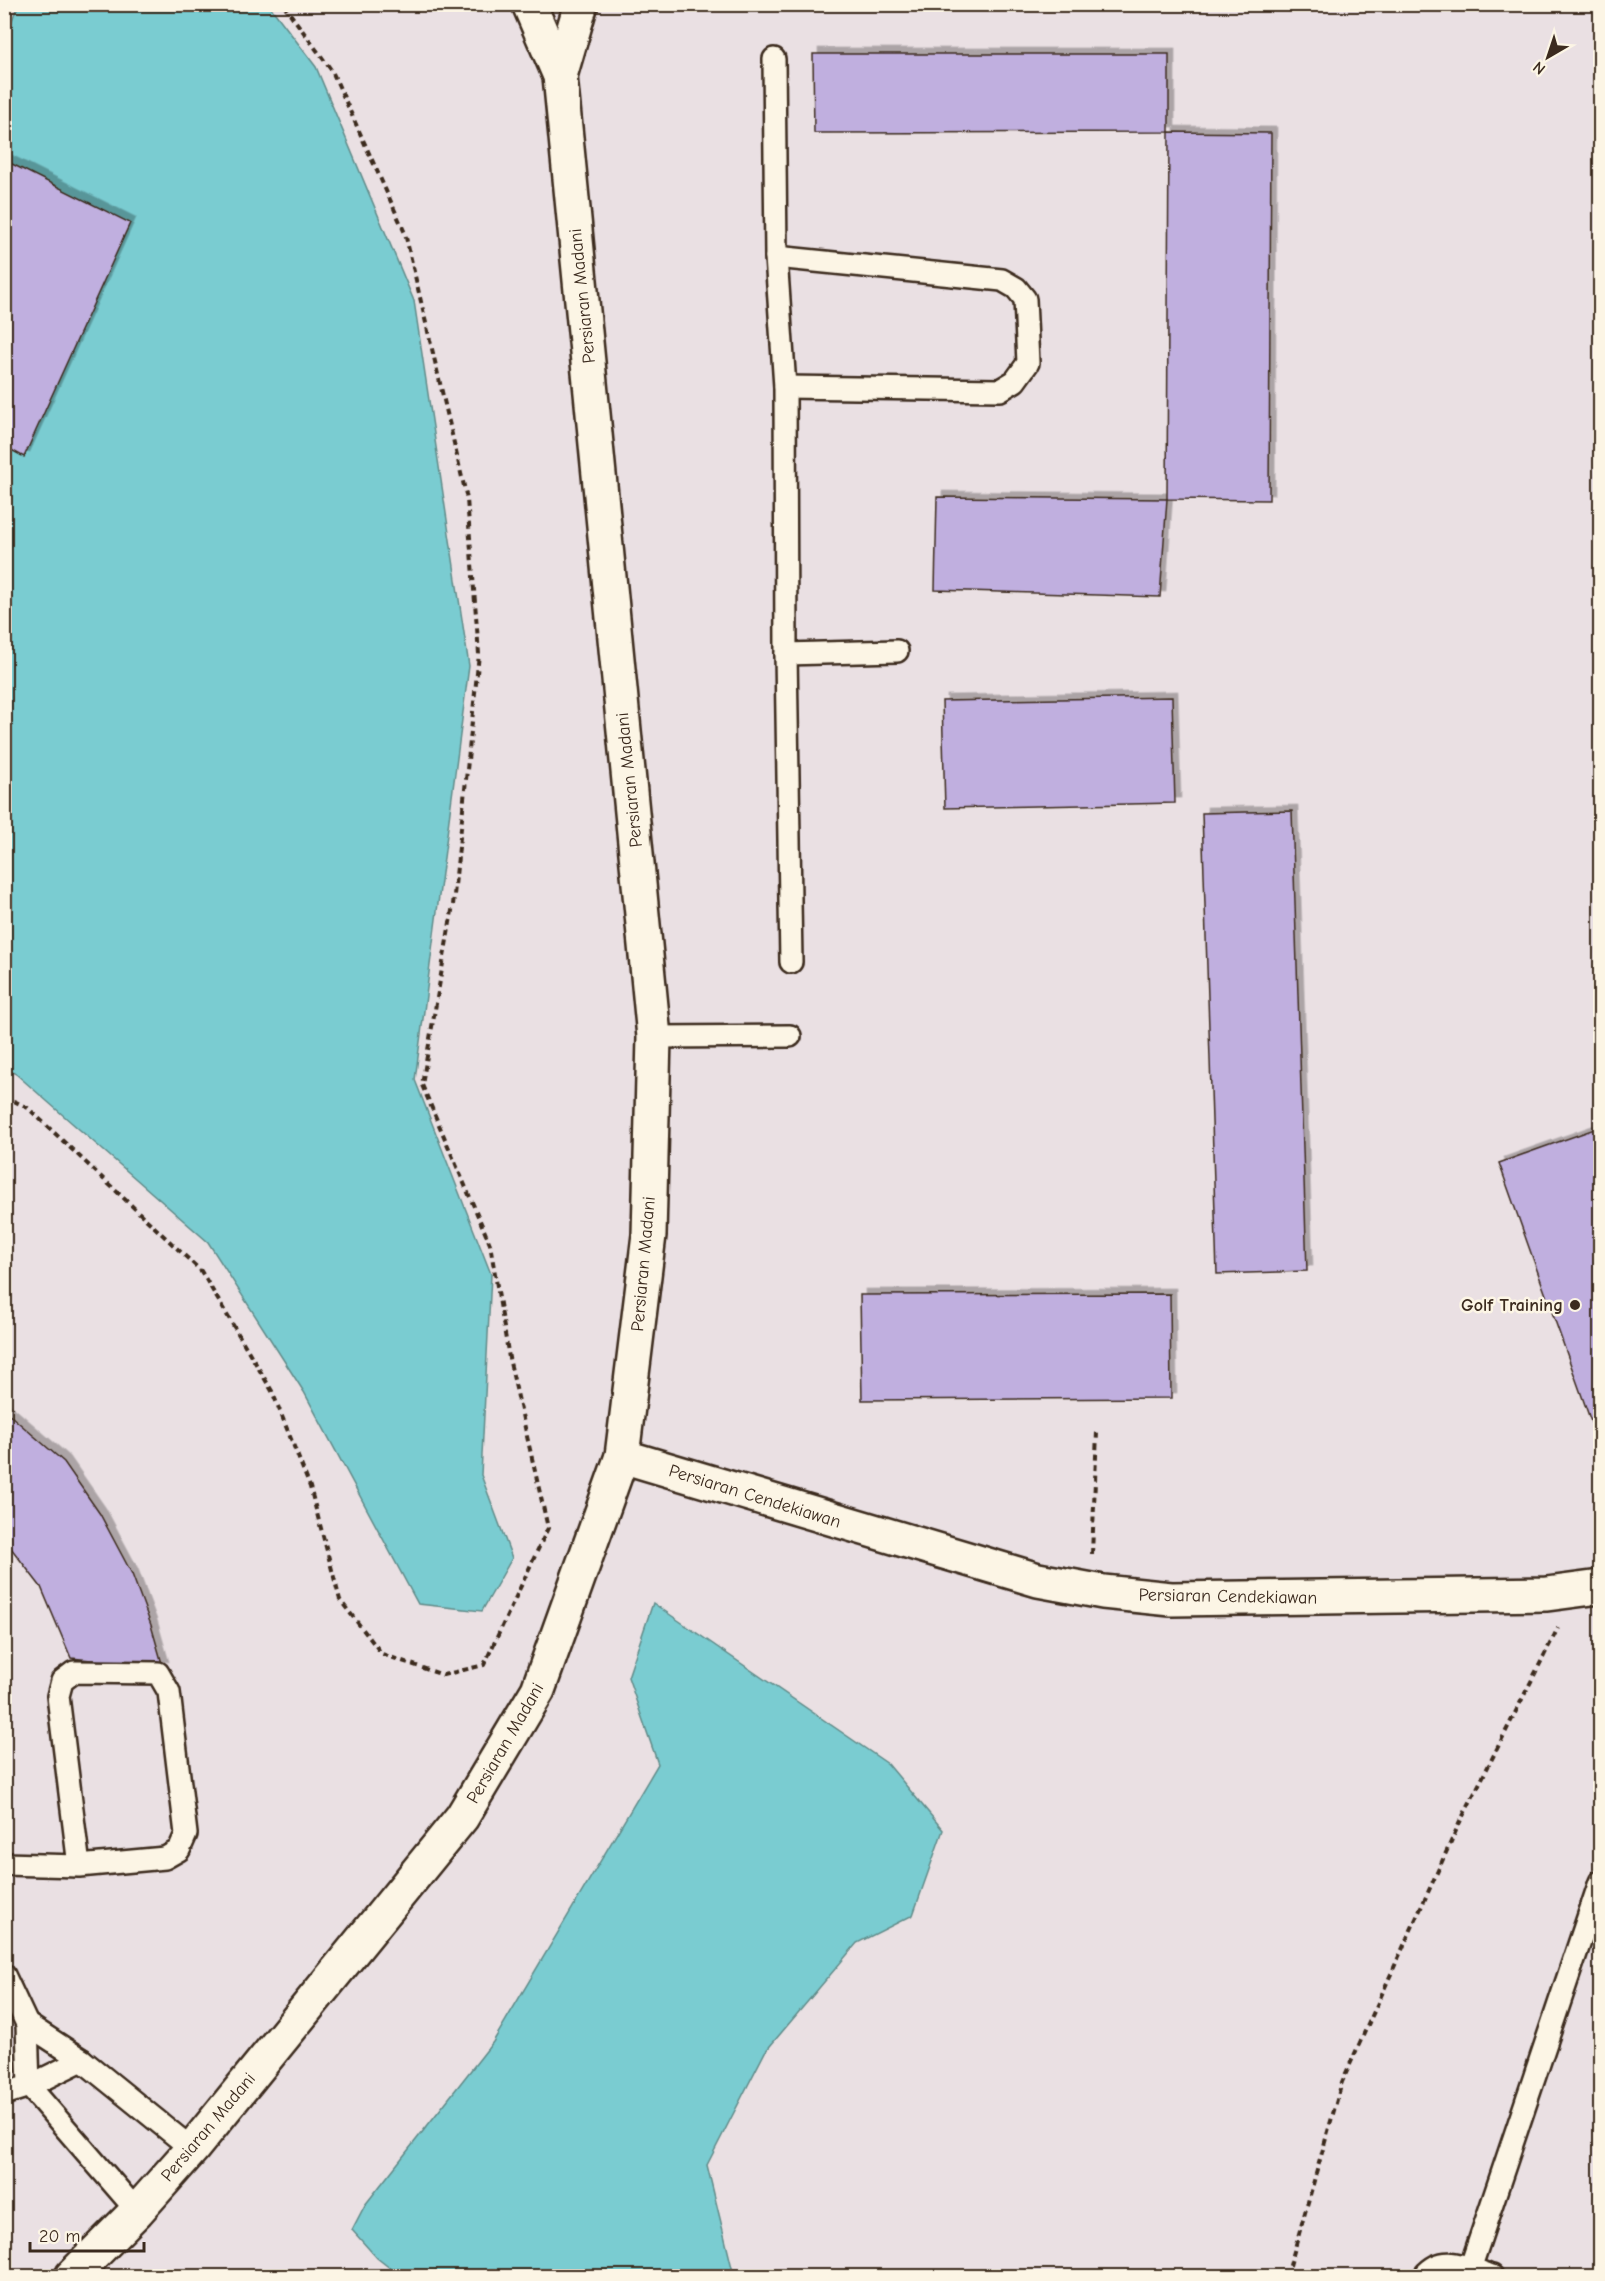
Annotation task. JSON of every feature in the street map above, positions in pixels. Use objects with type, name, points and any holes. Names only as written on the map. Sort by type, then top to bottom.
[{"type":"street","points":[[529,4],[560,76]]},
{"type":"street","points":[[560,76],[581,4]]},
{"type":"street","name":"Persiaran Madani","points":[[72,2277],[137,2211],[192,2149],[462,1817],[538,1690],[622,1456],[649,1235],[654,1037],[560,76]]},
{"type":"street","name":"Persiaran Cendekiawan","points":[[622,1456],[1038,1580],[1102,1592],[1172,1599],[1547,1594],[1589,1588]]},
{"type":"lane","points":[[774,59],[776,257],[785,387],[791,963]]},
{"type":"lane","points":[[776,257],[1002,280],[1016,288],[1025,299],[1028,363],[1016,381],[1000,390],[785,387]]},
{"type":"lane","points":[[786,654],[897,651]]},
{"type":"lane","points":[[654,1037],[790,1036]]},
{"type":"lane","points":[[4,1864],[79,1866],[165,1858],[179,1850],[186,1834],[169,1692],[158,1673],[74,1671],[62,1681],[58,1696],[79,1866]]},
{"type":"lane","points":[[1470,2269],[1600,1882]]},
{"type":"lane","points":[[4,1975],[27,2024],[29,2086],[137,2211]]},
{"type":"lane","points":[[27,2024],[82,2060],[192,2149]]},
{"type":"lane","points":[[4,2094],[29,2086],[82,2060]]},
{"type":"lane","points":[[1424,2277],[1432,2266],[1448,2262],[1492,2277]]},
{"type":"path","points":[[4,1096],[28,1108],[201,1270],[272,1391],[310,1487],[340,1600],[382,1654],[443,1675],[484,1665],[548,1528],[509,1358],[490,1244],[422,1085],[453,905],[479,654],[467,499],[405,233],[332,71],[283,4]]},
{"type":"path","points":[[1092,1560],[1097,1432]]},
{"type":"path","points":[[1287,2277],[1342,2082],[1459,1824],[1589,1588]]},
{"type":"shaded area","points":[[5,5],[1600,5],[1600,2276],[5,2276]]},
{"type":"water","points":[[21,5],[269,5],[316,67],[414,301],[469,666],[415,1080],[491,1274],[481,1475],[512,1558],[482,1611],[418,1604],[304,1392],[208,1242],[16,1074],[5,1068],[5,38],[16,10]]},
{"type":"water","points":[[653,1603],[888,1764],[943,1830],[913,1915],[857,1943],[765,2052],[707,2165],[734,2276],[400,2276],[377,2258],[352,2230],[365,2205],[493,2042],[658,1764],[628,1677]]},
{"type":"building","points":[[813,54],[1169,54],[1169,132],[814,133]]},
{"type":"building","points":[[1169,132],[1271,133],[1269,500],[1167,499]]},
{"type":"building","points":[[4,160],[130,223],[24,457],[4,446]]},
{"type":"building","points":[[937,497],[1167,499],[1160,597],[935,590]]},
{"type":"building","points":[[1172,697],[1175,803],[945,808],[942,701]]},
{"type":"building","points":[[1292,811],[1307,1271],[1217,1274],[1202,813]]},
{"type":"building","name":"Golf Training","points":[[1600,1127],[1600,1447],[1499,1163]]},
{"type":"building","points":[[1170,1294],[1171,1398],[862,1400],[860,1295]]},
{"type":"building","points":[[4,1410],[64,1462],[100,1514],[132,1574],[151,1625],[163,1667],[71,1658],[41,1587],[4,1539]]},
{"type":"place","name":"Golf Training","points":[[1575,1305]]}]
